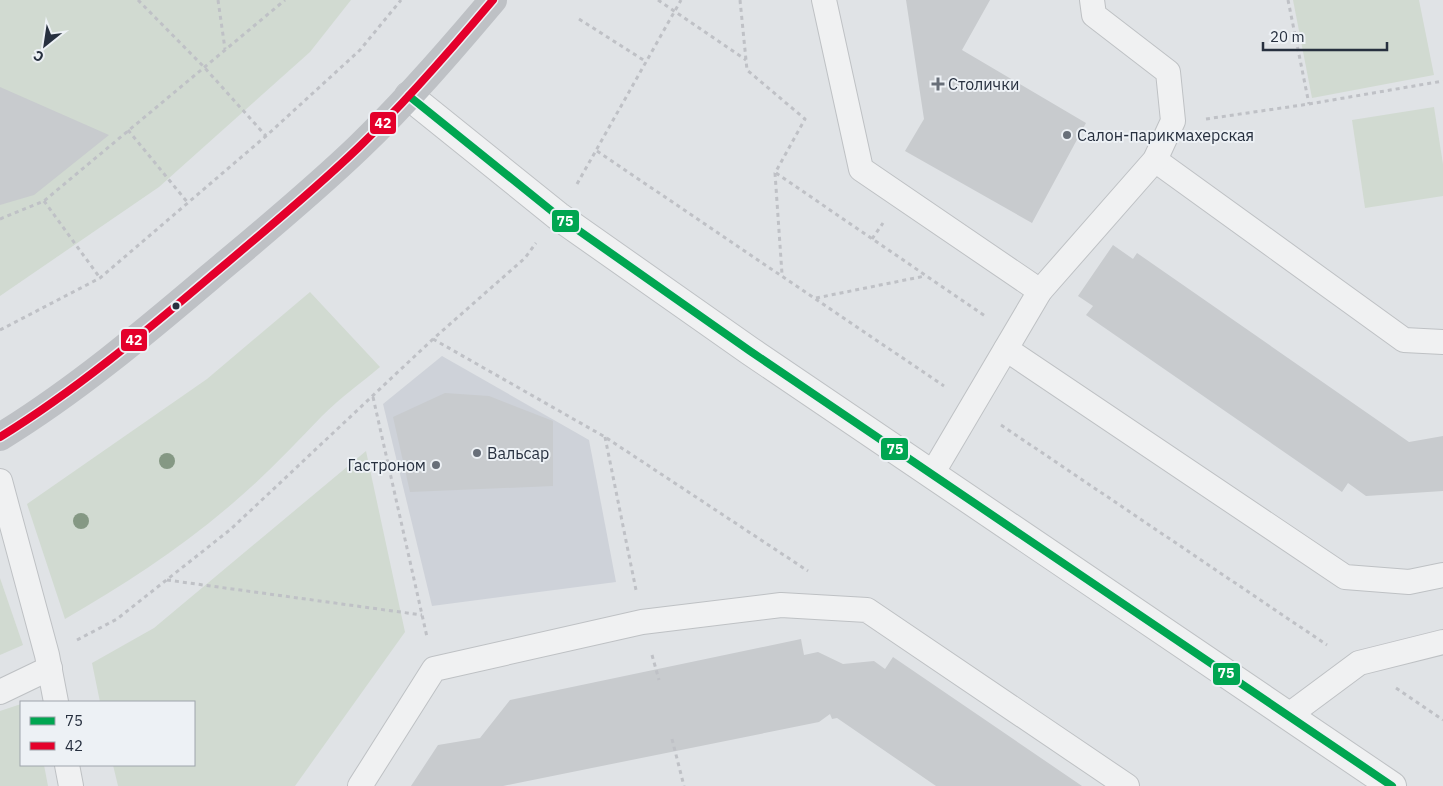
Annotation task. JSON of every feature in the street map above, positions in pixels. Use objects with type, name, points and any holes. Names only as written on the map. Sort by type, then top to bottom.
[{"type":"street","points":[[0,436],[92,372],[176,306],[312,190],[358,148],[408,96],[492,0]]},
{"type":"street","points":[[408,96],[558,216],[750,351],[1392,786]]},
{"type":"lane","points":[[824,0],[861,169],[1040,291]]},
{"type":"lane","points":[[932,474],[1040,291],[1155,160],[1173,121],[1168,72],[1094,15],[1092,0]]},
{"type":"lane","points":[[1155,160],[1404,340],[1443,342]]},
{"type":"lane","points":[[1010,343],[1345,577],[1409,582],[1443,575]]},
{"type":"lane","points":[[0,481],[50,668],[56,701]]},
{"type":"lane","points":[[360,786],[434,669],[642,622],[780,605],[867,610],[1127,786]]},
{"type":"lane","points":[[1289,715],[1359,664],[1443,642]]},
{"type":"lane","points":[[0,692],[50,668]]},
{"type":"lane","points":[[67,766],[71,786]]},
{"type":"path","points":[[138,0],[204,67],[266,136]]},
{"type":"path","points":[[218,0],[225,50]]},
{"type":"path","points":[[0,219],[44,201],[284,0]]},
{"type":"path","points":[[0,330],[100,278],[266,136],[360,50],[401,0]]},
{"type":"path","points":[[658,0],[746,60]]},
{"type":"path","points":[[681,0],[645,61],[597,151],[1326,644],[1443,720]]},
{"type":"path","points":[[740,0],[747,70],[805,120],[775,173],[782,275]]},
{"type":"path","points":[[1288,0],[1309,104]]},
{"type":"path","points":[[579,19],[645,61]]},
{"type":"path","points":[[1173,121],[1191,121],[1309,104],[1443,81]]},
{"type":"path","points":[[128,130],[188,203]]},
{"type":"path","points":[[775,173],[926,276],[1010,343]]},
{"type":"path","points":[[44,201],[100,278]]},
{"type":"path","points":[[70,643],[117,619],[231,529],[433,339],[525,258]]},
{"type":"path","points":[[816,298],[926,276]]},
{"type":"path","points":[[433,339],[606,437],[810,572]]},
{"type":"path","points":[[373,396],[434,669]]},
{"type":"path","points":[[606,437],[642,622],[659,680]]},
{"type":"path","points":[[166,580],[422,615]]},
{"type":"path","points":[[672,738],[684,786]]},
{"type":"shaded area","points":[[0,0],[351,0],[310,52],[159,187],[0,296]]},
{"type":"shaded area","points":[[1293,0],[1419,0],[1434,75],[1312,98]]},
{"type":"shaded area","points":[[1434,107],[1443,164],[1443,196],[1365,208],[1352,120]]},
{"type":"shaded area","points":[[310,292],[380,367],[329,409],[279,461],[213,520],[152,565],[65,619],[27,504],[207,379]]},
{"type":"shaded area","points":[[442,356],[589,440],[616,582],[432,606],[383,404]]},
{"type":"shaded area","points":[[366,451],[405,632],[295,786],[118,786],[113,766],[195,766],[195,701],[100,701],[92,663],[154,628]]},
{"type":"shaded area","points":[[0,578],[23,645],[0,655]]},
{"type":"shaded area","points":[[20,704],[20,766],[44,766],[48,786],[0,786],[0,711]]},
{"type":"building","points":[[906,0],[990,0],[962,50],[1086,123],[1032,223],[905,151],[924,119]]},
{"type":"building","points":[[0,87],[109,135],[34,195],[0,205]]},
{"type":"building","points":[[1113,245],[1133,259],[1137,253],[1409,442],[1443,436],[1443,491],[1366,496],[1348,483],[1342,492],[1086,315],[1093,306],[1078,296]]},
{"type":"building","name":"Вальсар","points":[[445,393],[489,396],[553,421],[553,486],[410,492],[393,417]]},
{"type":"building","points":[[801,639],[804,655],[818,652],[843,664],[874,661],[885,669],[893,657],[1082,786],[936,786],[837,718],[832,719],[830,714],[819,722],[503,786],[411,786],[438,745],[480,738],[510,700]]},
{"type":"transit line","name":"42","points":[[0,437],[108,361],[322,181],[393,113],[493,0]]},
{"type":"transit line","name":"75","points":[[409,96],[558,216],[750,351],[1392,786]]},
{"type":"place","name":"Столички","points":[[938,84]]},
{"type":"place","name":"Салон-парикмахерская","points":[[1067,135]]},
{"type":"place","name":"Вальсар","points":[[477,453]]},
{"type":"place","name":"Гастроном","points":[[436,465]]}]
